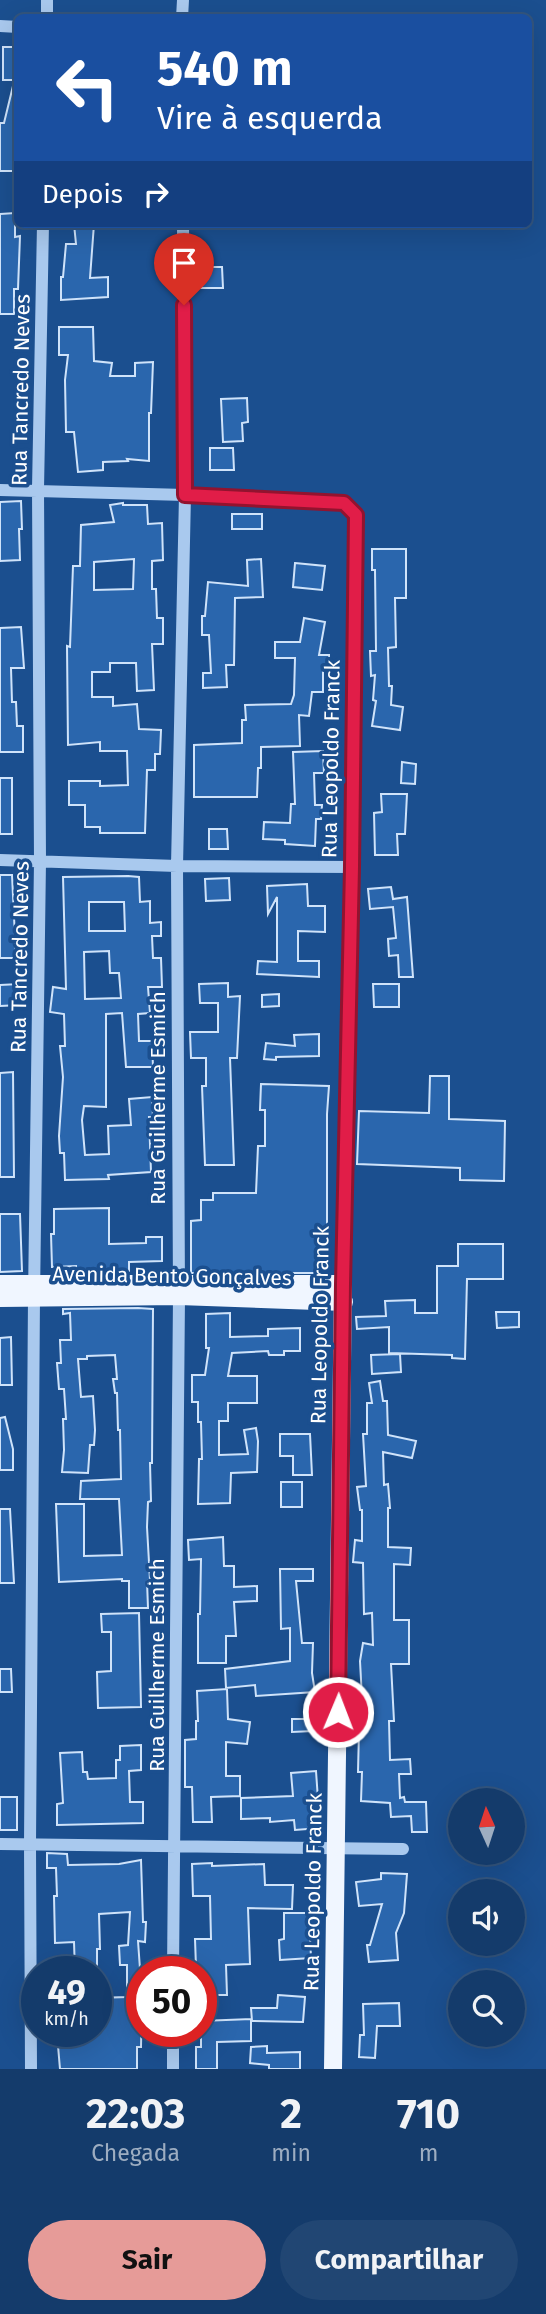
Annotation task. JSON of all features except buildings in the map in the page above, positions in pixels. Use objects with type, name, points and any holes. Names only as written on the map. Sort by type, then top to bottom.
[{"type":"main road","name":"Avenida Bento Gonçalves","points":[[0,1284],[34,1291]]},
{"type":"main road","name":"Avenida Bento Gonçalves","points":[[0,1298],[34,1291],[179,1290],[343,1284]]},
{"type":"main road","name":"Rua Leopoldo Franck","points":[[333,2069],[343,1284]]},
{"type":"main road","name":"Avenida Bento Gonçalves","points":[[179,1290],[344,1302]]},
{"type":"street","name":"Rua Tancredo Neves","points":[[31,2069],[34,1291],[40,861],[38,489],[43,228]]},
{"type":"street","name":"Rua Guilherme Esmich","points":[[173,1956],[179,1290],[177,866],[185,495],[183,228]]},
{"type":"street","points":[[0,489],[185,495]]},
{"type":"street","name":"Rua Leopoldo Franck","points":[[185,495],[344,503],[356,515],[343,1284]]},
{"type":"street","points":[[0,860],[177,866],[352,867]]},
{"type":"street","points":[[0,1844],[403,1849]]},
{"type":"street","points":[[173,2047],[173,2069]]},
{"type":"route","points":[[184,305],[185,495],[344,503],[356,515],[338,1712]]}]
